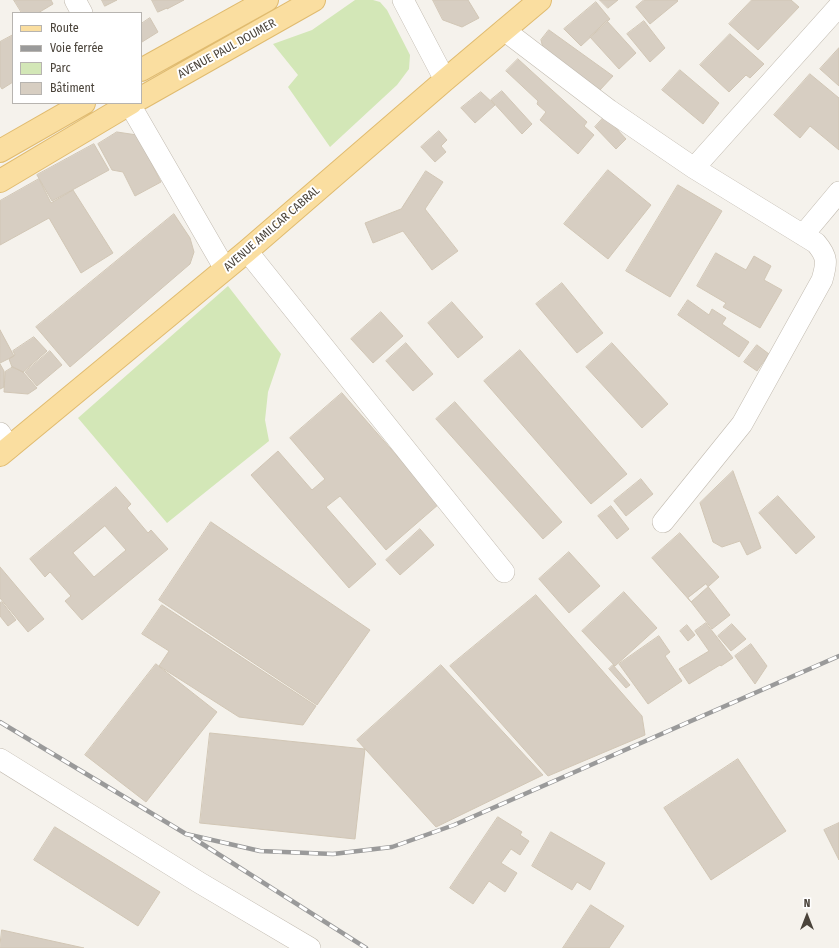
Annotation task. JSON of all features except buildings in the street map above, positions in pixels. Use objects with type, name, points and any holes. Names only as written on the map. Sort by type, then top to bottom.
[{"type":"main road","name":"AVENUE PAUL DOUMER","points":[[142,69],[266,0]]},
{"type":"main road","name":"AVENUE PAUL DOUMER","points":[[142,97],[314,0]]},
{"type":"main road","name":"AVENUE AMILCAR CABRAL","points":[[3,445],[247,251],[540,0]]},
{"type":"main road","points":[[0,151],[82,104]]},
{"type":"main road","name":"AVENUE PAUL DOUMER","points":[[0,181],[130,104]]},
{"type":"street","points":[[75,0],[81,12]]},
{"type":"street","points":[[403,0],[445,80]]},
{"type":"street","points":[[694,168],[839,6]]},
{"type":"street","points":[[504,30],[609,110],[694,168],[816,243],[824,253],[826,265],[822,280],[742,424],[663,522]]},
{"type":"street","points":[[134,104],[225,269]]},
{"type":"street","points":[[803,236],[839,192]]},
{"type":"street","points":[[247,251],[504,572]]},
{"type":"street","points":[[0,759],[200,883],[310,948]]},
{"type":"green space","points":[[355,0],[373,0],[380,2],[387,10],[410,55],[409,69],[397,85],[330,147],[288,87],[298,75],[273,44],[312,30]]},
{"type":"green space","points":[[228,286],[281,354],[268,392],[265,420],[269,441],[167,523],[78,418]]},
{"type":"railway","points":[[0,722],[186,834],[260,851],[333,854],[392,847],[454,825],[839,656]]},
{"type":"railway","points":[[193,838],[366,948]]}]
